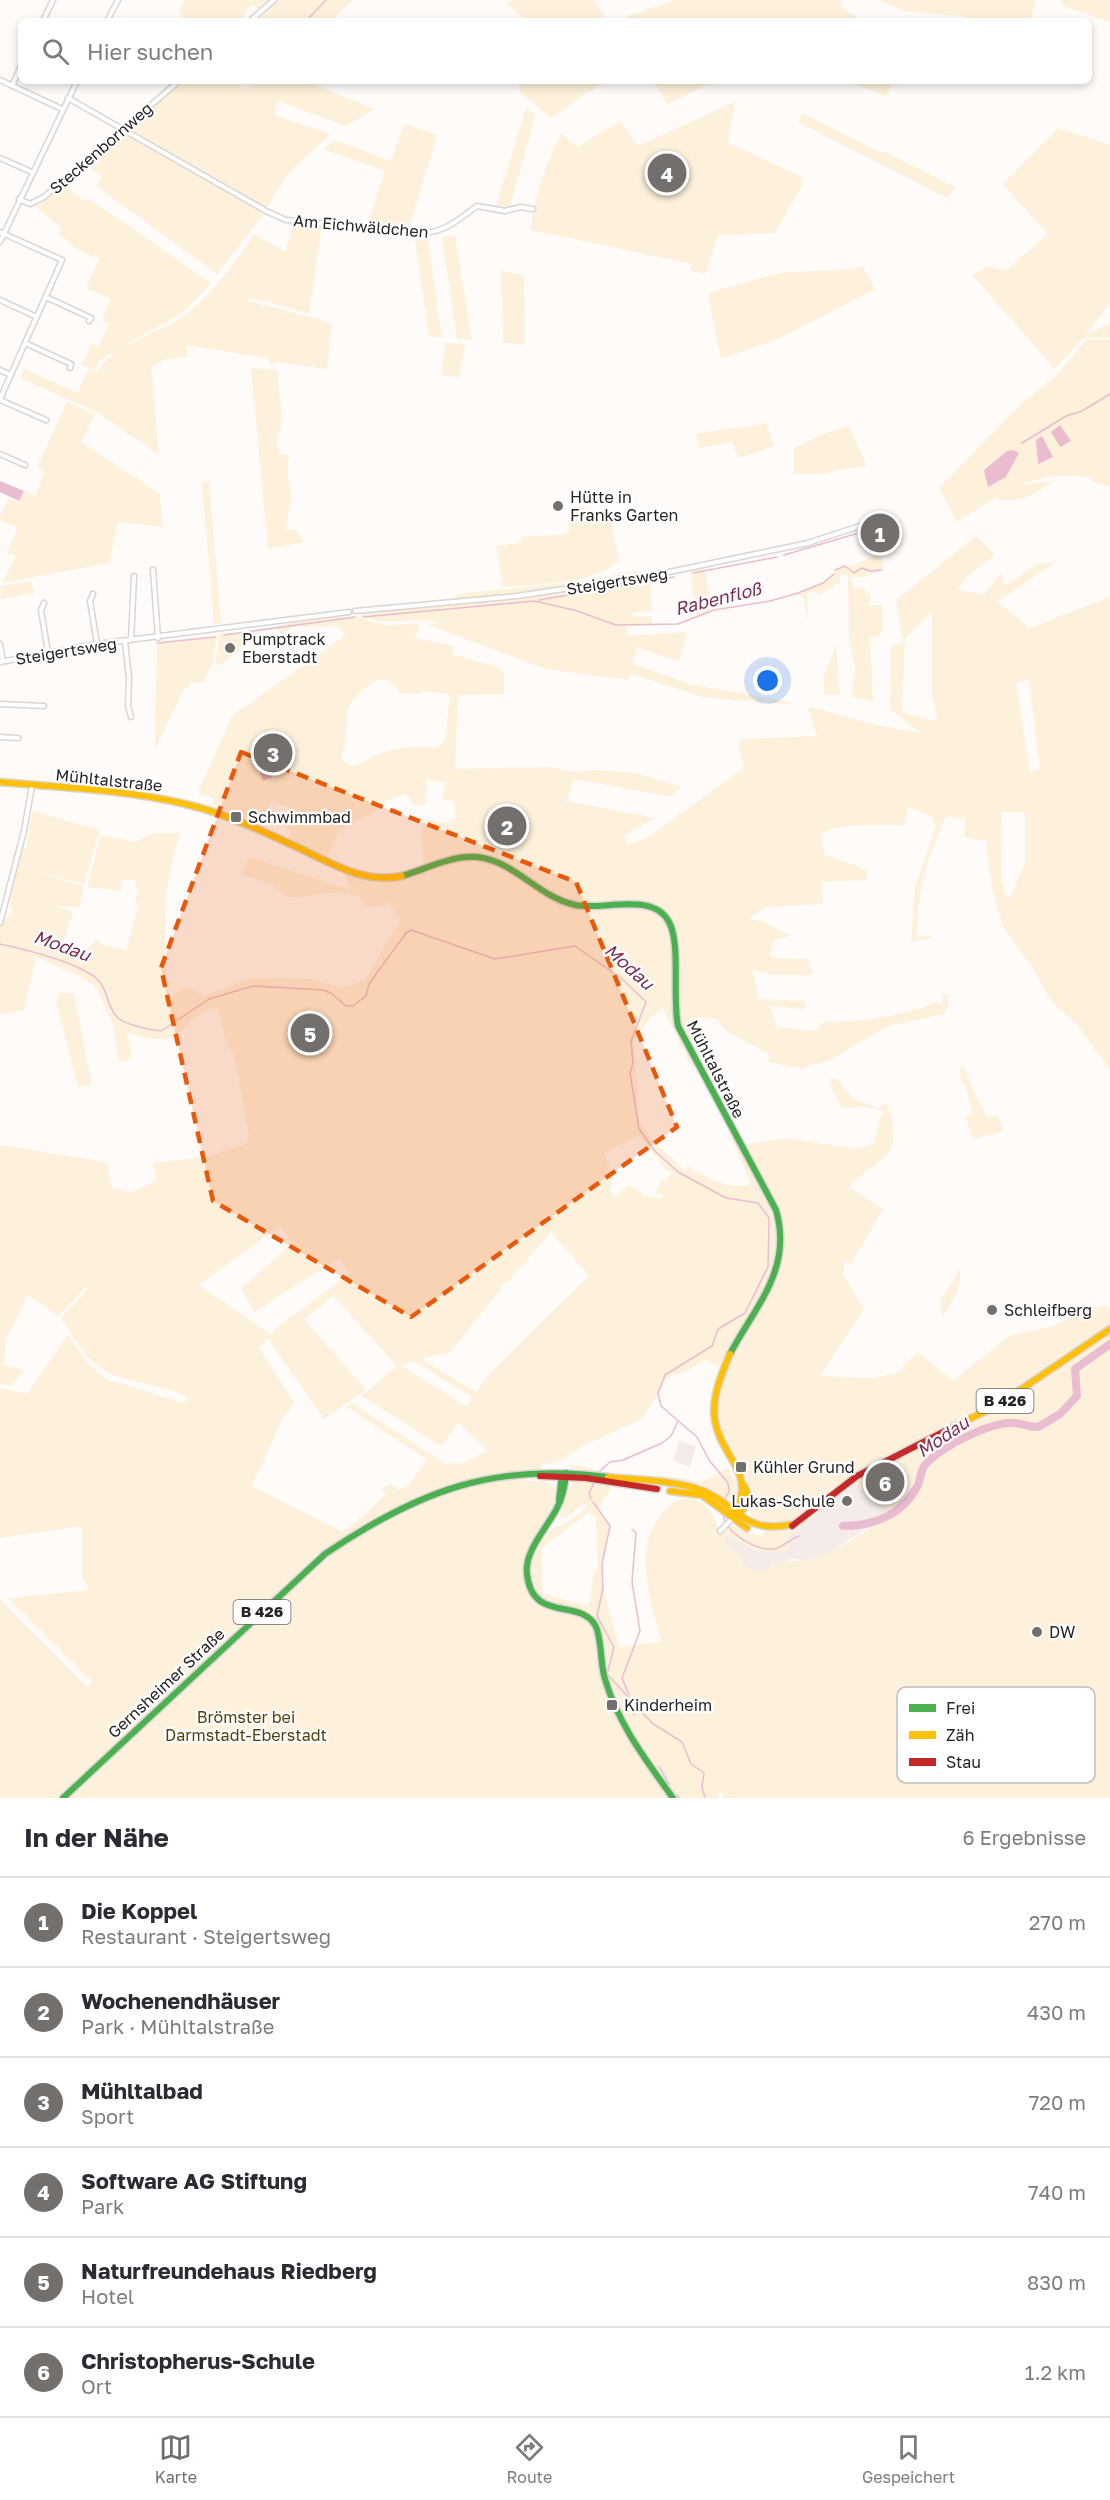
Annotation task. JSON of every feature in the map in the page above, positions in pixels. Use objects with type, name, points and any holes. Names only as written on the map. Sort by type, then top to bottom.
[{"type":"main road","name":"Mühltalstraße","points":[[0,782],[178,802],[213,812],[345,869],[377,879],[398,877],[459,859],[486,859],[498,863],[562,903],[579,906],[646,906],[660,910],[669,920],[674,935],[674,1007],[678,1026],[777,1210],[783,1232],[778,1263],[758,1308],[726,1360],[715,1402],[717,1429],[747,1491],[747,1502],[729,1513]]},
{"type":"main road","name":"B 426","points":[[614,1479],[694,1488],[750,1529],[763,1532],[779,1531],[794,1524],[857,1476],[998,1405],[1110,1329]]},
{"type":"main road","name":"Gernsheimer Straße","points":[[508,1476],[564,1474]]},
{"type":"main road","name":"Gernsheimer Straße","points":[[63,1798],[293,1582],[372,1521],[435,1492],[477,1480],[508,1476],[564,1474],[614,1479]]},
{"type":"main road","points":[[558,1506],[559,1489],[564,1474]]},
{"type":"main road","points":[[564,1474],[558,1506],[526,1561],[526,1576],[532,1593],[545,1606],[585,1616],[594,1622],[604,1677],[612,1701],[630,1738],[673,1798]]},
{"type":"main road","points":[[540,1476],[551,1481],[559,1489]]},
{"type":"main road","name":"B 426","points":[[614,1479],[693,1492],[729,1513]]},
{"type":"street","points":[[44,18],[53,0]]},
{"type":"street","points":[[109,18],[118,0]]},
{"type":"street","points":[[253,18],[274,0]]},
{"type":"street","points":[[12,86],[18,73]]},
{"type":"street","points":[[0,80],[62,110]]},
{"type":"street","points":[[0,242],[2,233],[75,84]]},
{"type":"street","name":"Steckenbornweg","points":[[20,199],[30,204],[44,197],[176,84]]},
{"type":"street","name":"Am Eichwäldchen","points":[[68,98],[266,212],[286,220],[426,233],[441,231],[452,226],[477,206],[505,211],[520,207],[533,209]]},
{"type":"street","points":[[0,158],[32,172]]},
{"type":"street","points":[[2,233],[62,260],[0,400],[46,420]]},
{"type":"street","points":[[46,297],[91,318],[89,321]]},
{"type":"street","points":[[0,300],[37,317]]},
{"type":"street","points":[[25,343],[71,364],[70,368]]},
{"type":"street","points":[[0,370],[11,375]]},
{"type":"street","points":[[0,454],[24,465]]},
{"type":"street","name":"Steigertsweg","points":[[355,611],[518,596],[650,576],[808,543],[872,522]]},
{"type":"street","points":[[153,570],[158,638]]},
{"type":"street","name":"Steigertsweg","points":[[131,640],[134,576]]},
{"type":"street","points":[[93,594],[90,601],[97,645]]},
{"type":"street","points":[[44,603],[41,610],[48,653]]},
{"type":"street","name":"Steigertsweg","points":[[1,661],[131,640],[349,612]]},
{"type":"street","points":[[125,641],[129,678],[128,706],[131,717]]},
{"type":"street","points":[[0,644],[1,661]]},
{"type":"street","points":[[0,704],[44,706]]},
{"type":"street","points":[[0,737],[18,738]]},
{"type":"street","points":[[0,923],[24,831],[32,786]]},
{"type":"street","points":[[720,1531],[725,1527],[729,1513]]},
{"type":"highlighted area","points":[[241,752],[576,882],[677,1127],[411,1317],[213,1201],[161,968]]},
{"type":"shaded area","points":[[1060,425],[1071,441],[1060,447],[1051,432]]},
{"type":"shaded area","points":[[1042,436],[1053,457],[1038,464],[1036,440]]},
{"type":"shaded area","points":[[1012,450],[1019,453],[1006,477],[988,487],[984,470],[1007,451]]},
{"type":"shaded area","points":[[0,481],[24,491],[19,501],[0,492]]},
{"type":"shaded area","points":[[276,738],[287,738],[286,746],[291,759],[269,768],[272,777],[263,781],[255,759],[275,750]]},
{"type":"shaded area","points":[[679,1441],[696,1446],[690,1467],[673,1461]]},
{"type":"shaded area","points":[[883,1466],[891,1513],[828,1553],[807,1560],[792,1559],[773,1564],[767,1570],[753,1570],[744,1566],[723,1539],[727,1535],[754,1550],[779,1552],[789,1535],[812,1519],[827,1501]]},
{"type":"green space","points":[[184,0],[273,0],[262,10],[251,5],[242,18],[184,18],[179,12]]},
{"type":"green space","points":[[279,0],[352,0],[335,18],[259,18]]},
{"type":"green space","points":[[514,0],[593,0],[605,15],[600,18],[523,18],[506,3]]},
{"type":"green space","points":[[675,0],[841,0],[843,8],[856,18],[623,18]]},
{"type":"green space","points":[[878,0],[1036,0],[1031,18],[970,18],[907,12]]},
{"type":"green space","points":[[1061,0],[1110,0],[1110,22],[1061,5]]},
{"type":"green space","points":[[180,84],[240,84],[243,89],[252,84],[313,84],[374,109],[346,126],[278,101],[274,115],[330,134],[288,174],[266,209],[228,185],[127,130]]},
{"type":"green space","points":[[521,84],[601,84],[551,118],[521,93],[519,86]]},
{"type":"green space","points":[[656,84],[710,84],[667,104]]},
{"type":"green space","points":[[855,84],[891,84],[887,97]]},
{"type":"green space","points":[[735,102],[728,143],[801,177],[803,183],[775,233],[718,235],[706,274],[691,271],[692,264],[531,230],[542,181],[561,133],[578,147],[620,121],[638,146]]},
{"type":"green space","points":[[526,108],[536,115],[510,206],[496,206]]},
{"type":"green space","points":[[803,113],[956,188],[947,198],[798,122]]},
{"type":"green space","points":[[404,124],[437,135],[408,231],[367,226],[385,171],[323,149],[335,140],[391,161]]},
{"type":"green space","points":[[1058,128],[1110,145],[1110,303],[1084,336],[1110,323],[1110,338],[1083,338],[1055,369],[972,275],[988,266],[1005,271],[1048,234],[1003,184]]},
{"type":"green space","points":[[123,132],[260,210],[263,215],[217,274],[96,186],[102,177],[85,165]]},
{"type":"green space","points":[[63,185],[85,201],[88,198],[211,283],[183,312],[98,361],[96,370],[82,365],[91,344],[98,347],[109,324],[102,320],[111,299],[86,288],[99,259],[75,248],[59,234],[61,228],[34,205],[39,205]]},
{"type":"green space","points":[[294,224],[322,226],[309,314],[267,301],[244,298],[332,323],[327,369],[275,362],[271,366],[267,358],[187,345],[187,357],[166,359],[151,366],[159,455],[98,413],[20,378],[24,369],[78,393],[88,369],[98,372],[105,362],[126,345],[166,326],[199,303],[240,255],[254,234],[285,252]]},
{"type":"green space","points":[[455,235],[472,340],[457,339],[442,237]]},
{"type":"green space","points":[[415,240],[428,240],[442,338],[429,336]]},
{"type":"green space","points":[[862,266],[875,289],[782,337],[721,359],[708,293],[780,273],[855,269]]},
{"type":"green space","points":[[501,271],[524,275],[525,344],[503,343]]},
{"type":"green space","points":[[1086,340],[1110,340],[1110,487],[1091,481],[1092,476],[1090,478],[1069,476],[1034,480],[1019,485],[989,501],[957,522],[939,488],[1022,403],[1057,375]]},
{"type":"green space","points":[[446,343],[465,344],[459,378],[441,375]]},
{"type":"green space","points":[[251,368],[277,370],[282,420],[277,443],[280,454],[289,455],[287,473],[292,495],[285,530],[297,530],[304,542],[268,549]]},
{"type":"green space","points":[[67,402],[95,414],[81,442],[160,494],[163,527],[118,522],[109,563],[2,583],[16,556],[7,552],[18,528],[0,520],[0,517],[8,499],[18,503],[24,491],[35,496],[45,472],[37,468]]},
{"type":"green space","points":[[766,423],[774,446],[739,458],[732,442],[699,448],[696,434]]},
{"type":"green space","points":[[849,426],[866,465],[822,474],[794,474],[794,448],[821,435]]},
{"type":"green space","points":[[1055,480],[1035,493],[1020,499],[996,498],[1020,485]]},
{"type":"green space","points":[[202,482],[209,482],[221,623],[214,624]]},
{"type":"green space","points":[[579,505],[611,522],[619,559],[609,568],[582,578],[548,584],[503,587],[496,546],[520,543],[522,537],[567,534]]},
{"type":"green space","name":"Brömster bei Darmstadt-Eberstadt","points":[[976,536],[995,555],[970,574],[957,589],[984,595],[1001,574],[1005,586],[1037,564],[1056,562],[997,602],[1030,628],[1110,597],[1110,1070],[1078,1026],[1051,1001],[1035,971],[1003,927],[992,889],[986,839],[977,840],[964,836],[965,820],[949,816],[942,824],[925,872],[918,910],[917,937],[930,936],[932,938],[911,942],[915,888],[936,826],[931,816],[908,807],[905,825],[838,827],[822,834],[824,854],[867,870],[866,880],[822,882],[823,904],[766,907],[748,919],[762,921],[791,936],[774,940],[770,954],[772,958],[809,959],[812,975],[774,975],[752,970],[759,999],[804,1001],[805,1009],[770,1006],[777,1027],[815,1031],[824,1021],[880,1017],[913,1011],[935,1002],[942,1004],[942,994],[948,994],[948,1008],[944,1014],[887,1026],[827,1062],[809,1065],[803,1069],[768,1062],[770,1054],[729,1033],[715,1018],[689,1018],[691,1035],[701,1060],[693,1069],[663,1008],[651,1017],[634,1042],[639,1121],[651,1138],[685,1171],[688,1166],[726,1185],[751,1184],[726,1126],[727,1121],[740,1145],[787,1138],[855,1149],[874,1144],[880,1117],[884,1111],[866,1107],[842,1108],[829,1084],[831,1079],[838,1079],[850,1095],[864,1103],[878,1108],[887,1103],[894,1136],[892,1146],[881,1161],[849,1187],[883,1209],[851,1264],[845,1261],[843,1275],[864,1309],[820,1376],[871,1378],[896,1373],[918,1352],[953,1381],[1009,1336],[1049,1327],[1104,1305],[1110,1309],[1110,1798],[723,1798],[723,1793],[719,1792],[718,1798],[0,1798],[0,1599],[87,1687],[92,1682],[8,1598],[89,1590],[82,1577],[82,1526],[0,1538],[0,1388],[27,1394],[68,1335],[89,1365],[106,1379],[184,1403],[187,1397],[164,1388],[115,1375],[89,1359],[61,1318],[89,1288],[86,1286],[58,1316],[28,1295],[6,1340],[4,1365],[25,1370],[10,1386],[0,1383],[0,1145],[107,1162],[111,1187],[130,1193],[156,1181],[153,1163],[205,1157],[247,1143],[249,1136],[234,1053],[227,1045],[217,1007],[203,1012],[172,1037],[147,1038],[127,1032],[132,1055],[128,1060],[119,1062],[112,1022],[97,989],[84,978],[36,957],[24,1010],[0,1015],[0,925],[12,912],[9,896],[22,850],[26,847],[32,811],[100,830],[84,884],[37,872],[82,886],[80,907],[52,906],[73,912],[61,949],[64,953],[69,952],[70,958],[80,956],[80,952],[87,950],[97,938],[101,944],[126,950],[139,904],[134,900],[138,895],[135,880],[123,879],[121,891],[87,887],[101,835],[134,842],[154,833],[181,833],[170,871],[167,893],[165,937],[168,1000],[184,987],[205,996],[249,978],[312,979],[341,988],[365,980],[400,920],[388,901],[382,906],[367,907],[353,894],[343,892],[288,897],[272,885],[241,874],[249,857],[348,889],[351,888],[343,874],[345,869],[377,879],[425,868],[421,839],[424,819],[448,823],[456,819],[454,801],[443,800],[445,783],[427,780],[425,805],[415,806],[406,794],[380,803],[380,809],[339,830],[326,860],[286,843],[292,831],[279,823],[292,809],[272,801],[261,826],[212,804],[214,799],[198,793],[232,716],[346,635],[337,626],[292,627],[281,635],[277,627],[305,621],[347,617],[386,625],[420,624],[415,638],[453,646],[452,654],[494,666],[504,672],[504,694],[458,695],[455,769],[549,767],[572,772],[597,770],[636,773],[681,787],[672,797],[574,779],[566,801],[655,818],[624,836],[629,844],[647,838],[744,768],[738,745],[742,739],[817,736],[809,711],[806,710],[812,707],[871,724],[921,733],[890,709],[891,649],[893,645],[903,643],[896,600]],"holes":[[[932,611],[932,692],[938,722],[902,712],[905,638]],[[377,680],[389,680],[400,693],[420,694],[423,691],[450,694],[445,741],[437,748],[413,747],[384,752],[353,767],[341,759],[345,744],[348,708],[362,691]],[[1029,680],[1040,769],[1030,772],[1016,683]],[[1002,812],[1025,812],[1025,863],[1010,898],[1005,896],[1003,883],[1001,883]],[[639,1136],[666,1170],[671,1172],[667,1181],[662,1179],[655,1193],[663,1195],[662,1198],[643,1196],[644,1194],[628,1185],[615,1197],[610,1192],[613,1178],[604,1153]],[[280,1226],[293,1243],[241,1288],[254,1312],[339,1258],[350,1273],[275,1329],[271,1335],[199,1285]],[[551,1232],[589,1276],[491,1372],[476,1392],[421,1359],[450,1352],[501,1289],[503,1282],[507,1283]],[[333,1296],[397,1366],[362,1396],[441,1446],[458,1423],[488,1451],[461,1464],[453,1462],[447,1465],[352,1403],[347,1407],[427,1460],[408,1486],[397,1490],[392,1484],[382,1488],[386,1494],[367,1513],[342,1532],[252,1486],[282,1420],[294,1402],[259,1348],[268,1339],[324,1419],[366,1390],[304,1319]],[[705,1359],[726,1371],[718,1405],[718,1425],[747,1480],[752,1495],[750,1518],[767,1526],[763,1536],[749,1533],[733,1524],[721,1535],[707,1507],[696,1500],[686,1498],[666,1509],[652,1529],[645,1561],[650,1596],[662,1642],[619,1647],[603,1588],[602,1564],[609,1527],[599,1507],[613,1484],[624,1476],[569,1464],[576,1479],[571,1484],[559,1516],[564,1518],[584,1504],[587,1507],[566,1523],[552,1529],[532,1550],[529,1547],[531,1543],[534,1542],[554,1508],[555,1489],[547,1482],[509,1479],[508,1472],[543,1469],[540,1465],[563,1460],[584,1445],[642,1419],[669,1376],[686,1372]],[[413,1361],[472,1397],[467,1407],[401,1366]],[[854,1483],[891,1513],[832,1551],[810,1559],[777,1563],[767,1570],[753,1570],[744,1566],[741,1557],[723,1539],[727,1535],[756,1550],[779,1552],[787,1550],[790,1535],[812,1519],[827,1501]],[[589,1512],[596,1519],[598,1570],[594,1571],[589,1606],[543,1594],[541,1549]]]},
{"type":"green space","points":[[879,553],[885,570],[859,578],[851,576],[854,590],[862,587],[871,597],[869,606],[882,605],[883,631],[879,631],[879,636],[870,637],[873,702],[852,696],[855,666],[849,640],[848,575],[840,574],[840,582],[817,596],[816,591],[807,593],[808,624],[804,598],[793,594],[829,579],[836,568],[854,565]]},
{"type":"green space","points":[[704,565],[712,611],[696,616],[690,568]]},
{"type":"green space","points":[[635,571],[642,577],[650,576],[652,611],[633,612],[632,617],[652,616],[652,625],[627,626],[627,636],[687,632],[679,662],[637,647],[633,664],[693,685],[790,703],[789,705],[703,697],[631,674],[627,680],[546,669],[425,624],[442,624],[432,621],[378,621],[359,613],[436,605],[464,593],[581,582]]},
{"type":"green space","points":[[30,581],[35,593],[0,599],[1,586]]},
{"type":"green space","name":"Pumptrack Eberstadt","points":[[258,631],[260,634],[221,665],[215,661],[220,634]]},
{"type":"green space","points":[[217,636],[213,663],[202,683],[190,683],[188,688],[185,687],[155,749],[157,643]]},
{"type":"green space","points":[[836,645],[840,695],[824,695],[824,677]]},
{"type":"green space","points":[[59,993],[74,993],[92,1085],[78,1087],[56,1002]]},
{"type":"green space","points":[[964,1066],[974,1092],[988,1118],[998,1115],[1004,1131],[973,1139],[965,1117],[973,1114],[965,1086],[961,1083],[960,1067]]},
{"type":"green space","points":[[959,1270],[958,1287],[942,1317],[941,1300]]},
{"type":"green space","points":[[728,1468],[740,1489],[733,1502],[700,1484],[639,1477],[662,1475],[702,1482]]},
{"type":"waterway","points":[[309,18],[326,0]]},
{"type":"waterway","name":"Rabenfloß","points":[[1022,443],[1066,416],[1082,411],[1110,394]]},
{"type":"waterway","name":"Rabenfloß","points":[[784,555],[872,529]]},
{"type":"waterway","name":"Rabenfloß","points":[[693,573],[777,557]]},
{"type":"waterway","name":"Rabenfloß","points":[[835,570],[845,566],[854,573],[862,568],[870,571],[881,570]]},
{"type":"waterway","name":"Rabenfloß","points":[[363,617],[534,601],[574,610],[616,625],[678,624],[714,610],[770,601],[798,593],[823,583],[834,574]]},
{"type":"waterway","name":"Rabenfloß","points":[[539,600],[674,577]]},
{"type":"waterway","name":"Rabenfloß","points":[[224,635],[355,617]]},
{"type":"waterway","name":"Rabenfloß","points":[[157,643],[215,637]]},
{"type":"waterway","name":"Modau","points":[[0,944],[48,956],[92,975],[101,984],[118,1018],[132,1025],[161,1031],[209,999],[253,986],[323,990],[331,993],[346,1006],[353,1006],[366,996],[369,984],[406,933],[411,930],[495,959],[575,946],[621,978],[646,1002],[631,1041],[633,1063],[630,1073],[639,1129],[655,1151],[678,1172],[726,1198],[758,1203],[769,1218],[768,1267],[745,1313],[718,1329],[712,1346],[665,1375],[658,1393],[661,1406],[697,1437],[709,1460],[728,1483],[729,1492],[724,1500]]},
{"type":"waterway","name":"Modau","points":[[843,1526],[865,1524],[895,1512],[911,1497],[925,1465],[941,1451],[963,1438],[986,1428],[1007,1423],[1038,1427],[1060,1414],[1077,1396],[1075,1369],[1110,1344]]},
{"type":"waterway","points":[[600,1471],[610,1462],[623,1460],[662,1443],[671,1436],[678,1421]]},
{"type":"waterway","points":[[591,1499],[589,1494],[594,1482]]},
{"type":"waterway","points":[[593,1502],[610,1526],[602,1564],[603,1588],[597,1616],[614,1647],[607,1674],[652,1723],[682,1742],[691,1764],[704,1773],[702,1787],[705,1798]]},
{"type":"waterway","name":"Modau","points":[[723,1514],[729,1528],[735,1534],[759,1547],[774,1549],[799,1536]]},
{"type":"waterway","points":[[629,1695],[622,1678],[640,1631],[632,1582],[636,1533],[632,1529]]},
{"type":"waterway","points":[[630,1699],[634,1715]]},
{"type":"waterway","points":[[659,1766],[669,1784]]},
{"type":"traffic: fast","points":[[402,876],[449,860],[477,857],[503,865],[562,901],[586,906],[626,904],[651,907],[669,922],[675,943],[678,1026],[776,1210],[780,1231],[780,1250],[776,1269],[769,1286],[730,1354]]},
{"type":"traffic: fast","points":[[566,1473],[559,1504],[529,1557],[527,1574],[531,1589],[537,1599],[546,1605],[588,1617],[595,1625],[599,1636],[603,1673],[617,1711],[634,1741],[673,1798]]},
{"type":"traffic: fast","points":[[63,1798],[325,1554],[359,1532],[425,1498],[459,1486],[493,1478],[567,1473],[608,1477]]},
{"type":"traffic: fast","points":[[559,1500],[562,1475]]},
{"type":"traffic: slow","points":[[0,782],[116,792],[185,804],[243,823],[349,871],[375,877],[402,876]]},
{"type":"traffic: slow","points":[[951,1428],[998,1405],[1110,1329]]},
{"type":"traffic: slow","points":[[730,1354],[718,1387],[714,1413],[719,1434],[741,1478],[740,1501],[733,1515]]},
{"type":"traffic: slow","points":[[608,1477],[685,1485],[710,1494],[740,1515],[761,1525],[794,1524]]},
{"type":"traffic: slow","points":[[737,1517],[747,1497],[743,1484]]},
{"type":"traffic: slow","points":[[670,1491],[702,1495],[747,1528]]},
{"type":"traffic: jam","points":[[792,1526],[857,1476],[951,1428]]},
{"type":"traffic: jam","points":[[540,1476],[586,1478],[657,1489]]},
{"type":"place","name":"Software AG Stiftung","points":[[667,173]]},
{"type":"place","name":"Hütte in Franks Garten","points":[[558,506]]},
{"type":"place","name":"Die Koppel","points":[[880,533]]},
{"type":"place","name":"Pumptrack Eberstadt","points":[[230,648]]},
{"type":"place","name":"Mühltalbad","points":[[273,753]]},
{"type":"place","name":"Schwimmbad","points":[[236,817]]},
{"type":"place","name":"Wochenendhäuser","points":[[507,826]]},
{"type":"place","name":"Naturfreundehaus Riedberg","points":[[310,1033]]},
{"type":"place","name":"Schleifberg","points":[[992,1310]]},
{"type":"place","name":"Kühler Grund","points":[[741,1467]]},
{"type":"place","name":"Christopherus-Schule","points":[[885,1482]]},
{"type":"place","name":"Lukas-Schule","points":[[847,1501]]},
{"type":"place","name":"DW","points":[[1037,1632]]},
{"type":"place","name":"Kinderheim","points":[[612,1705]]}]
